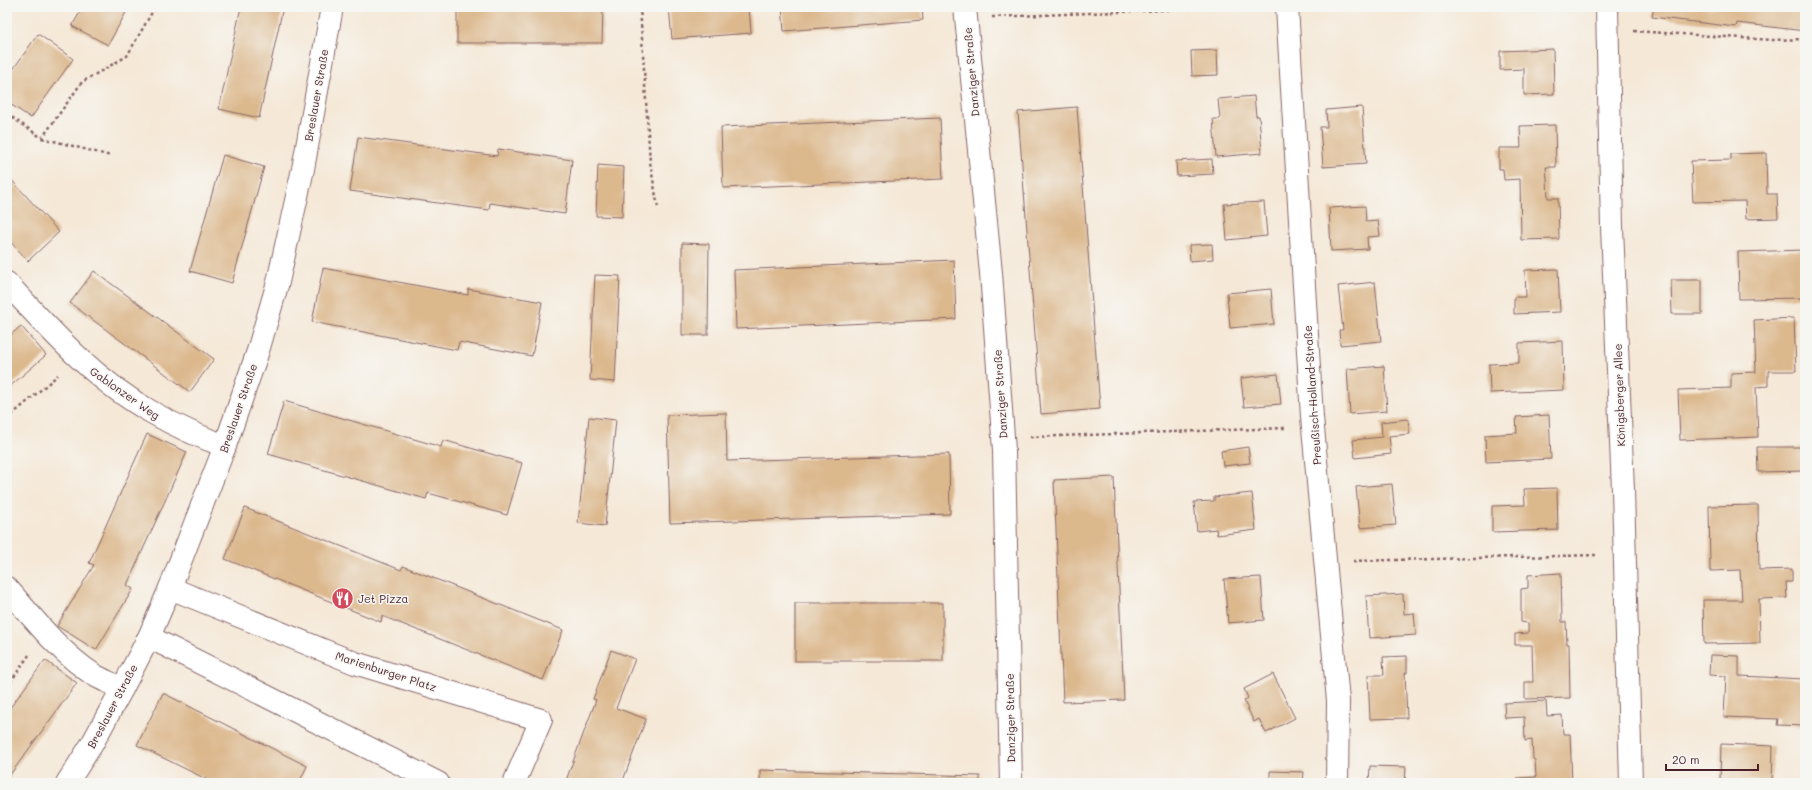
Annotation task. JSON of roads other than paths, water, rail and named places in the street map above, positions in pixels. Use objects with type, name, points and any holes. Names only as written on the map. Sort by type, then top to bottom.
[{"type":"street","name":"Breslauer Straße","points":[[67,783],[92,744],[122,689],[170,588],[225,446],[258,351],[278,282],[303,169],[332,7]]},
{"type":"street","name":"Königsberger Allee","points":[[1607,7],[1612,227],[1631,783]]},
{"type":"street","name":"Preußisch-Holland-Straße","points":[[1287,9],[1314,427],[1338,701],[1337,783]]},
{"type":"street","name":"Danziger Straße","points":[[965,12],[990,273],[1003,438],[1011,783]]},
{"type":"street","name":"Gablonzer Weg","points":[[7,284],[78,358],[109,385],[152,413],[188,432],[225,446]]},
{"type":"street","points":[[7,588],[51,639],[74,660],[96,676],[122,689]]},
{"type":"street","name":"Marienburger Platz","points":[[170,588],[355,663],[541,720],[514,783]]},
{"type":"street","points":[[148,637],[438,783]]},
{"type":"place","name":"Jet Pizza","points":[[343,598]]}]
